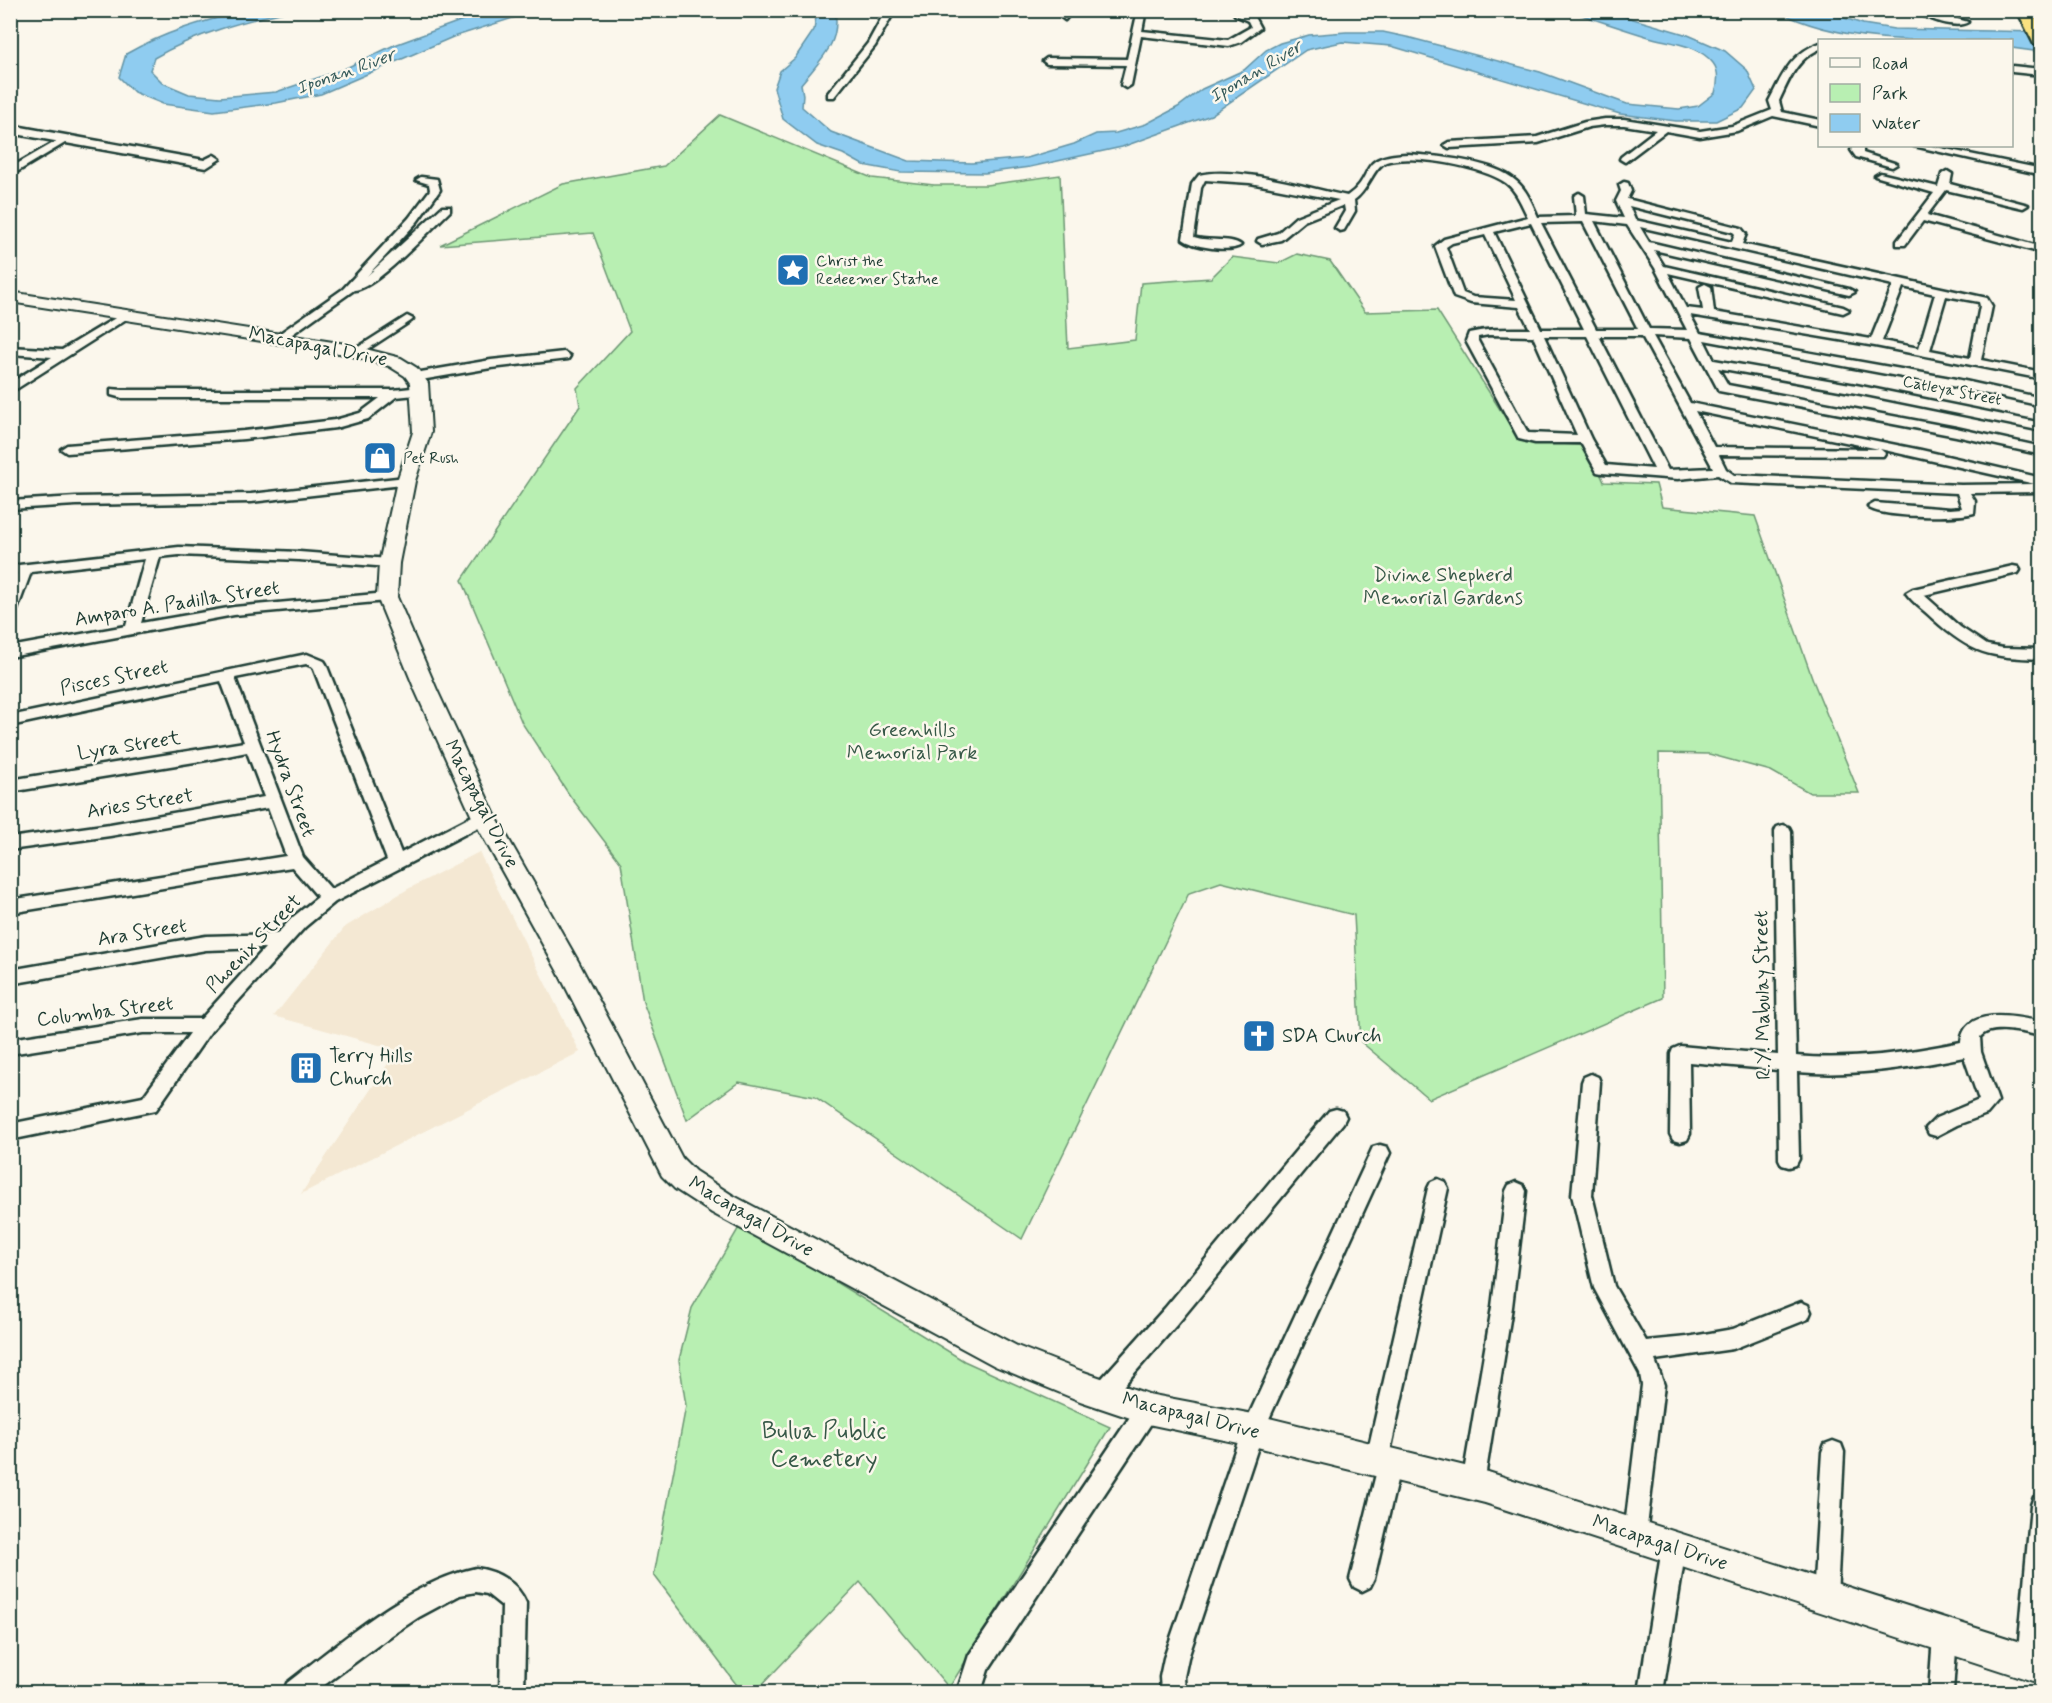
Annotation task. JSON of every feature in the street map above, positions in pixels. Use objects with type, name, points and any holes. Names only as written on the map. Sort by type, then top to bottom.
[{"type":"highway","points":[[2035,14],[2042,44]]},
{"type":"main road","name":"Macapagal Drive","points":[[10,297],[358,351],[395,362],[418,384],[422,432],[406,481],[388,563],[387,597],[426,690],[484,817],[568,968],[672,1167],[684,1180],[722,1204],[1006,1356],[1039,1371],[1149,1409],[1253,1430],[1473,1484],[2035,1665]]},
{"type":"street","points":[[831,94],[873,44],[891,10]]},
{"type":"street","points":[[1126,85],[1142,10]]},
{"type":"street","points":[[1917,10],[1945,20],[1964,22]]},
{"type":"street","points":[[1136,33],[1230,42],[1257,28],[1251,19],[1238,13]]},
{"type":"street","points":[[1777,113],[1774,101],[1786,72],[1806,52],[1818,47]]},
{"type":"street","points":[[1047,62],[1131,62]]},
{"type":"street","points":[[2013,69],[2042,72]]},
{"type":"street","points":[[1449,145],[1530,141],[1588,124],[1605,122],[1700,134],[1723,132],[1743,126],[1766,114],[1777,113],[1818,123]]},
{"type":"street","points":[[10,122],[210,161],[65,140],[10,129]]},
{"type":"street","points":[[1625,159],[1662,130]]},
{"type":"street","points":[[10,173],[65,140]]},
{"type":"street","points":[[1858,147],[1856,150],[1859,155],[1892,164]]},
{"type":"street","points":[[1924,147],[2042,172]]},
{"type":"street","points":[[1262,242],[1278,239],[1295,222],[1360,192],[1371,169],[1383,160],[1423,158],[1501,175],[1520,191],[1532,220],[1592,332],[1663,474]]},
{"type":"street","points":[[1901,243],[1942,189],[1947,174]]},
{"type":"street","points":[[1236,245],[1202,244],[1188,239],[1197,183],[1202,177],[1216,175],[1349,199]]},
{"type":"street","points":[[1880,176],[2023,205]]},
{"type":"street","points":[[347,291],[431,198],[435,190],[434,182],[421,180]]},
{"type":"street","points":[[1621,201],[1626,191],[1624,185]]},
{"type":"street","points":[[1579,196],[1583,217],[1721,471],[1731,479],[1961,489],[2042,488]]},
{"type":"street","points":[[1340,228],[1347,218],[1349,199]]},
{"type":"street","points":[[1621,201],[1631,222],[1660,268],[1723,388],[1869,429],[1921,454]]},
{"type":"street","points":[[1621,201],[1737,230],[1741,234],[1735,247]]},
{"type":"street","points":[[280,338],[347,291],[378,274],[446,209]]},
{"type":"street","points":[[1523,304],[1471,300],[1458,296],[1440,246],[1448,241],[1508,224],[1583,217],[1631,222],[1735,247],[1858,271],[1899,284],[1978,299],[1986,303],[1975,362]]},
{"type":"street","points":[[1921,217],[2042,250]]},
{"type":"street","points":[[1488,231],[1563,386],[1585,438],[1602,469],[1686,475],[1721,471]]},
{"type":"street","points":[[1647,245],[1849,292]]},
{"type":"street","points":[[1660,268],[1839,323],[1875,343],[2042,376]]},
{"type":"street","points":[[1858,271],[1839,323],[1840,362],[1856,389],[1869,429]]},
{"type":"street","points":[[1875,343],[1899,284]]},
{"type":"street","points":[[1705,288],[1709,314]]},
{"type":"street","points":[[1924,352],[1941,293]]},
{"type":"street","points":[[1681,310],[1839,323]]},
{"type":"street","points":[[10,389],[127,314]]},
{"type":"street","points":[[358,351],[407,319]]},
{"type":"street","points":[[1585,438],[1546,439],[1523,436],[1472,341],[1473,335],[1482,332],[1645,332],[1694,335],[1951,382],[2042,402]]},
{"type":"street","points":[[10,350],[65,354]]},
{"type":"street","points":[[67,449],[244,435],[336,424],[364,416],[393,394],[446,370],[564,356]]},
{"type":"street","name":"Catleya Street","points":[[1710,363],[1856,389],[2042,427]]},
{"type":"street","points":[[115,392],[203,396],[300,393],[393,394]]},
{"type":"street","points":[[1686,406],[2042,451]]},
{"type":"street","points":[[1712,451],[1921,454],[2042,482]]},
{"type":"street","points":[[10,505],[76,501],[250,498],[406,481]]},
{"type":"street","points":[[1875,507],[1949,513],[1966,512],[1969,510],[1969,505],[1961,489]]},
{"type":"street","points":[[10,570],[154,553],[212,551],[388,563]]},
{"type":"street","points":[[132,628],[154,553]]},
{"type":"street","points":[[10,610],[26,568]]},
{"type":"street","points":[[2013,570],[1984,575],[1950,587],[1913,593],[1966,638],[1982,648],[1997,652],[2042,654]]},
{"type":"street","name":"Amparo A. Padilla Street","points":[[10,652],[234,611],[387,597]]},
{"type":"street","name":"Pisces Street","points":[[11,722],[307,659],[319,664],[396,862]]},
{"type":"street","name":"Hydra Street","points":[[226,675],[296,860],[328,898]]},
{"type":"street","name":"Lyra Street","points":[[10,786],[207,755],[254,745]]},
{"type":"street","name":"Aries Street","points":[[10,844],[143,825],[275,801]]},
{"type":"street","name":"Phoenix Street","points":[[10,1132],[149,1104],[205,1026],[281,940],[328,898],[484,817]]},
{"type":"street","name":"R.Y. Mabulay Street","points":[[1783,831],[1789,1159]]},
{"type":"street","points":[[10,907],[296,860]]},
{"type":"street","name":"Ara Street","points":[[10,977],[206,943],[281,940]]},
{"type":"street","points":[[1936,1128],[1945,1120],[1981,1109],[1988,1104],[1989,1101],[1970,1048],[1971,1038],[1975,1031],[1993,1022],[2042,1029]]},
{"type":"street","name":"Columba Street","points":[[10,1047],[143,1026],[205,1026]]},
{"type":"street","points":[[1680,1134],[1680,1054],[1787,1064],[1829,1065],[1906,1061],[1970,1048]]},
{"type":"street","points":[[1591,1082],[1582,1195],[1585,1210],[1604,1288],[1640,1351],[1651,1373],[1653,1385],[1635,1535]]},
{"type":"street","points":[[1103,1393],[1172,1315],[1336,1117]]},
{"type":"street","points":[[1173,1692],[1172,1677],[1176,1658],[1253,1430],[1380,1153]]},
{"type":"street","points":[[1362,1579],[1383,1461],[1438,1188]]},
{"type":"street","points":[[1473,1484],[1502,1307],[1516,1191]]},
{"type":"street","points":[[1640,1351],[1687,1347],[1733,1339],[1801,1312]]},
{"type":"street","points":[[969,1692],[978,1664],[1149,1409]]},
{"type":"street","points":[[1825,1597],[1833,1452]]},
{"type":"street","points":[[2035,1665],[2042,1505]]},
{"type":"street","points":[[1651,1692],[1674,1548]]},
{"type":"street","points":[[296,1692],[418,1603],[453,1585],[475,1580],[495,1584],[508,1594],[514,1603],[512,1692]]},
{"type":"street","points":[[1941,1692],[1945,1635]]},
{"type":"shaded area","points":[[479,852],[580,1052],[301,1194],[397,1050],[274,1016],[345,927],[408,889]]},
{"type":"green space","name":"Greenhills Memorial Park","points":[[720,115],[872,178],[934,185],[986,185],[1060,175],[1068,348],[1135,340],[1141,283],[1211,278],[1232,257],[1279,263],[1297,254],[1330,261],[1365,312],[1437,310],[1520,441],[1588,446],[1604,482],[1656,484],[1662,507],[1755,516],[1814,683],[1859,793],[1810,793],[1771,771],[1709,754],[1659,753],[1663,998],[1429,1099],[1361,1042],[1354,915],[1221,882],[1189,893],[1022,1239],[815,1097],[739,1082],[687,1120],[643,1002],[621,863],[570,796],[522,723],[462,580],[580,406],[577,388],[630,331],[593,233],[440,245],[563,184],[664,166]]},
{"type":"green space","name":"Bulua Public Cemetery","points":[[741,1224],[964,1361],[1110,1427],[949,1688],[860,1582],[755,1692],[742,1692],[654,1575],[686,1406],[679,1360],[692,1308]]},
{"type":"water","name":"Iponan River","points":[[835,10],[835,33],[832,42],[822,59],[801,84],[802,107],[831,132],[909,161],[972,163],[1027,158],[1074,144],[1096,134],[1116,133],[1146,124],[1178,107],[1202,89],[1244,70],[1266,50],[1280,43],[1309,35],[1383,32],[1411,38],[1540,72],[1627,104],[1679,109],[1698,106],[1715,93],[1718,81],[1717,70],[1713,63],[1700,52],[1570,11],[1606,11],[1688,35],[1725,51],[1747,70],[1756,90],[1743,108],[1716,121],[1676,121],[1620,114],[1391,46],[1342,42],[1306,50],[1211,115],[1122,147],[1030,167],[985,173],[901,172],[863,165],[843,154],[817,145],[783,119],[774,88],[780,71],[795,58],[814,30],[817,11]]},
{"type":"water","name":"Iponan River","points":[[245,11],[289,11],[237,24],[186,42],[154,58],[150,70],[163,83],[189,94],[220,97],[276,92],[344,69],[392,46],[482,13],[535,11],[453,37],[321,94],[276,103],[214,111],[163,104],[134,92],[119,77],[126,54],[140,46],[184,28]]},
{"type":"water","points":[[1777,11],[1822,11],[1863,24],[1894,29],[2041,32],[2041,52],[2013,48],[2013,39],[1892,39],[1833,31],[1805,23]]},
{"type":"place","name":"Christ the Redeemer Statue","points":[[793,270]]},
{"type":"place","name":"Pet Rush","points":[[380,458]]},
{"type":"place","name":"SDA Church","points":[[1259,1036]]},
{"type":"place","name":"Terry Hills Church","points":[[306,1068]]},
{"type":"park label","name":"Divine Shepherd Memorial Gardens","points":[[1443,586]]}]
